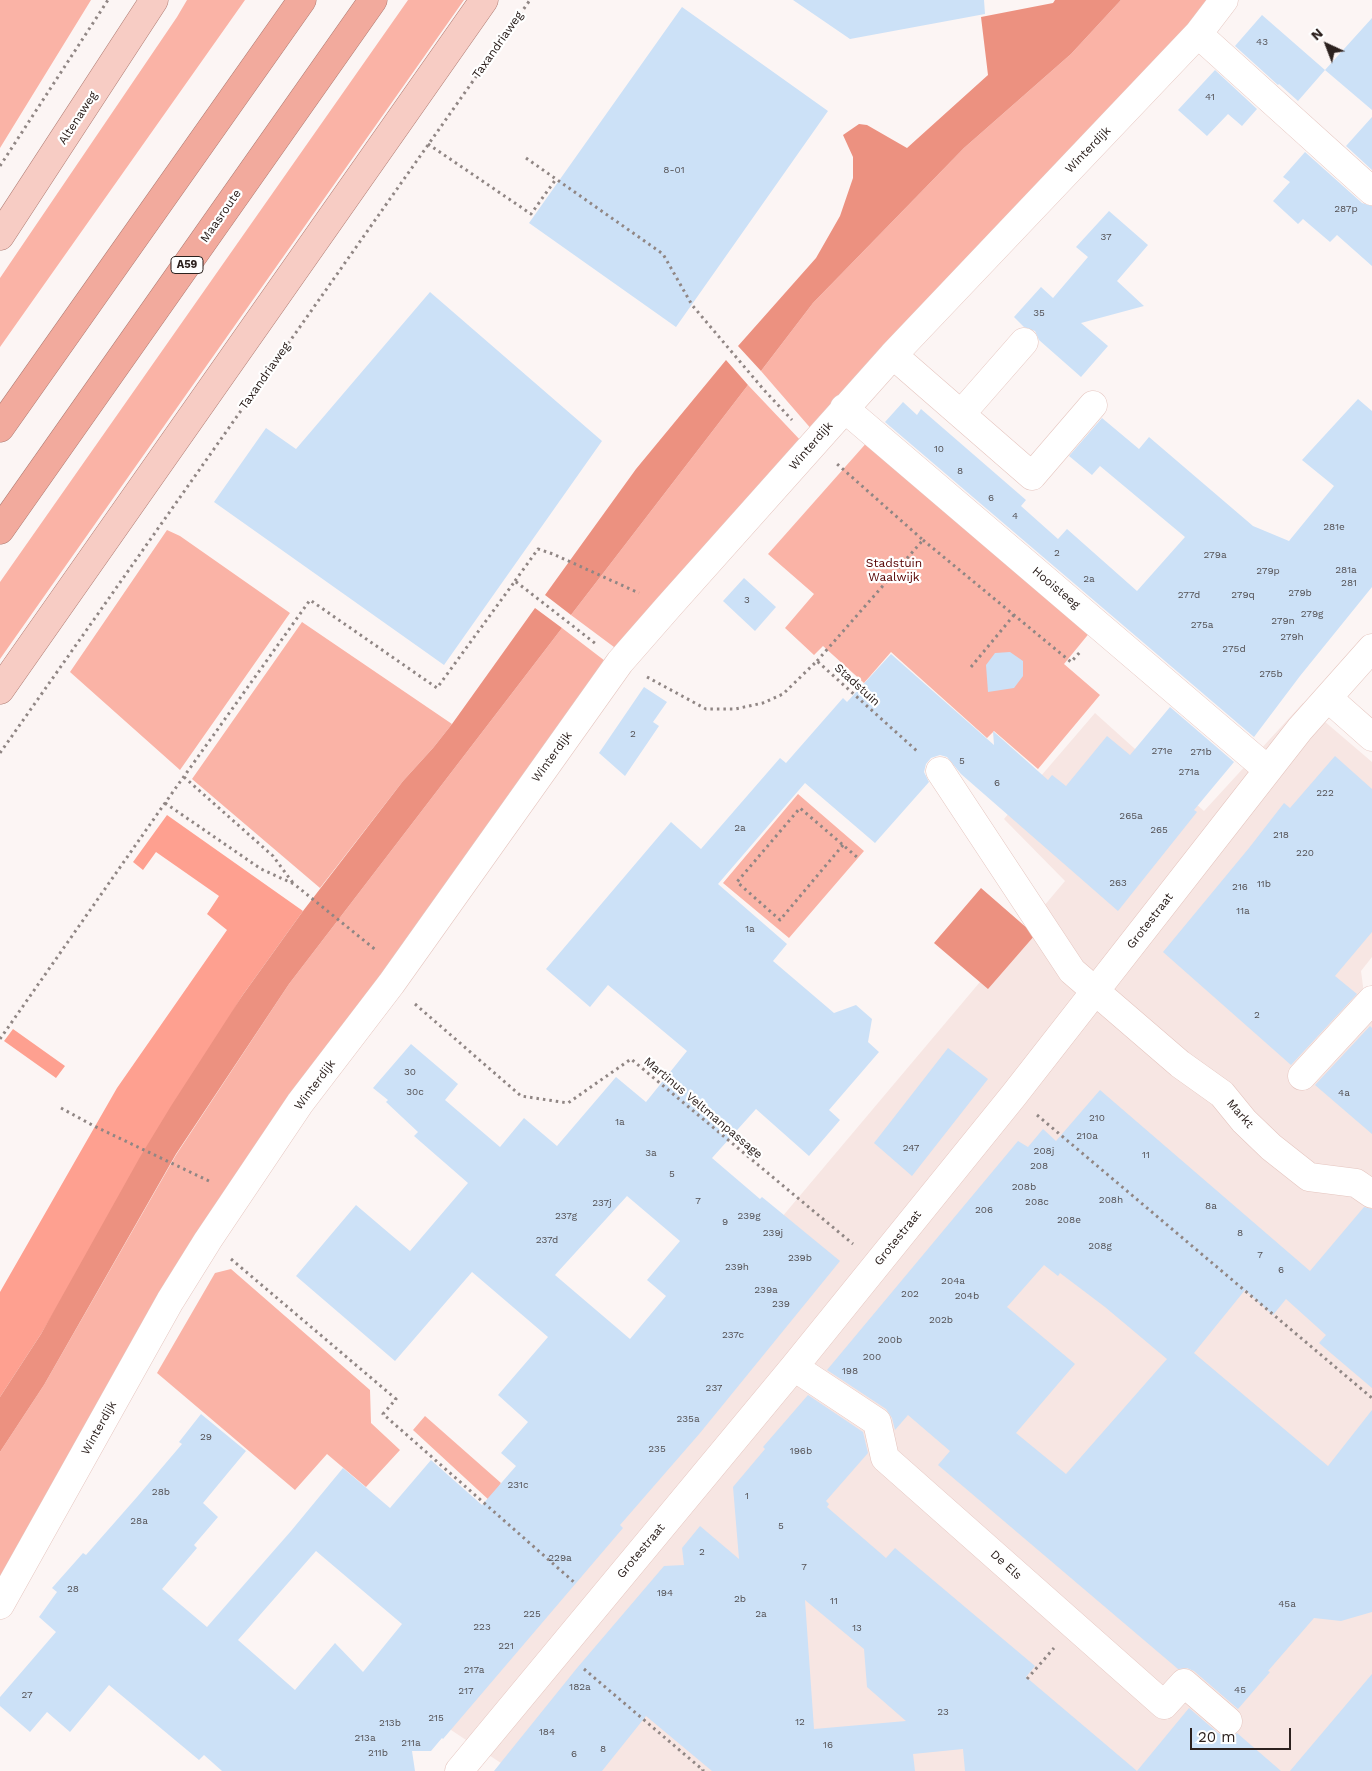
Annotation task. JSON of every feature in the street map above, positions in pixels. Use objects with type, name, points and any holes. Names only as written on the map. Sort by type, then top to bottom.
[{"type":"highway","points":[[0,428],[302,0]]},
{"type":"highway","name":"Maasroute","points":[[0,530],[373,0]]},
{"type":"main road","name":"Altenaweg","points":[[0,235],[154,0]]},
{"type":"main road","points":[[0,690],[484,0]]},
{"type":"street","name":"Winterdijk","points":[[0,1605],[170,1301],[208,1240],[300,1103],[391,984],[620,662],[844,408],[1198,34],[1224,0]]},
{"type":"street","points":[[1198,34],[1372,191]]},
{"type":"street","points":[[961,414],[1024,342]]},
{"type":"street","points":[[893,355],[1032,476],[1092,405]]},
{"type":"street","name":"Hooisteeg","points":[[844,408],[1268,770]]},
{"type":"street","name":"Grotestraat","points":[[459,1771],[598,1604],[695,1500],[794,1367],[1014,1095],[1300,729],[1372,648]]},
{"type":"street","points":[[1328,698],[1372,737]]},
{"type":"street","name":"Markt","points":[[940,771],[1072,971],[1180,1064],[1222,1094],[1244,1121],[1271,1147],[1309,1177],[1356,1183],[1372,1194]]},
{"type":"street","points":[[1302,1076],[1372,1000]]},
{"type":"street","name":"De Els","points":[[794,1367],[877,1422],[885,1458],[1164,1705],[1184,1683],[1228,1721]]},
{"type":"path","points":[[0,166],[108,0]]},
{"type":"path","name":"Taxandriaweg","points":[[0,753],[530,0]]},
{"type":"path","points":[[428,144],[531,214],[556,179]]},
{"type":"path","points":[[526,158],[663,254],[692,305],[764,390],[814,444],[923,540],[1071,662],[1102,627]]},
{"type":"path","points":[[817,661],[923,540]]},
{"type":"path","points":[[0,1039],[310,600],[437,688],[538,549],[669,606]]},
{"type":"path","points":[[515,581],[570,624]]},
{"type":"path","points":[[971,667],[1014,615]]},
{"type":"path","name":"Stadstuin","points":[[620,662],[706,709],[735,709],[763,703],[783,694],[817,661],[940,771]]},
{"type":"path","points":[[184,777],[273,856],[294,884]]},
{"type":"path","points":[[165,803],[261,869],[294,884],[380,953]]},
{"type":"path","points":[[843,845],[780,920],[737,882],[800,808],[843,845],[858,858]]},
{"type":"path","name":"Martinus Veltmanpassage","points":[[391,984],[521,1096],[568,1103],[631,1058],[877,1263]]},
{"type":"path","points":[[1014,1095],[1372,1398]]},
{"type":"path","points":[[61,1108],[94,1126],[196,1174]]},
{"type":"path","points":[[208,1240],[396,1399],[383,1414],[598,1604]]},
{"type":"path","points":[[1027,1680],[1074,1625]]},
{"type":"path","points":[[560,1649],[702,1771]]},
{"type":"shaded area","points":[[1055,0],[1121,0],[1071,54],[964,148],[813,303],[761,371],[738,346],[816,258],[840,216],[853,178],[853,157],[843,135],[859,124],[867,125],[907,148],[988,75],[981,17],[1053,3]]},
{"type":"shaded area","points":[[726,360],[748,385],[571,615],[545,595],[636,469]]},
{"type":"shaded area","points":[[535,608],[562,628],[289,984],[176,1154],[44,1385],[0,1452],[0,1397],[41,1334],[140,1157],[171,1106],[242,996],[303,911],[403,781],[452,724]]},
{"type":"shaded area","points":[[1303,703],[1372,762],[1372,957],[1361,971],[1366,1009],[1372,1014],[1372,1771],[513,1771],[386,1687],[1065,881],[1004,819],[1095,713],[1204,811]]},
{"type":"shaded area","points":[[167,815],[303,911],[242,996],[41,1334],[0,1397],[0,1292],[117,1088],[227,930],[207,914],[219,896],[156,852],[143,870],[133,862]]},
{"type":"shaded area","points":[[981,888],[1035,935],[988,989],[934,943]]},
{"type":"shaded area","points":[[13,1029],[65,1066],[56,1078],[4,1041]]},
{"type":"green space","points":[[0,0],[91,0],[0,148]]},
{"type":"green space","points":[[187,0],[245,0],[0,347],[0,278]]},
{"type":"green space","points":[[408,0],[464,0],[0,659],[0,582]]},
{"type":"green space","points":[[1121,0],[1216,0],[813,431],[761,371],[813,303],[964,148],[1071,54]]},
{"type":"green space","points":[[748,385],[803,443],[618,650],[571,615]]},
{"type":"green space","name":"Stadstuin Waalwijk","points":[[869,440],[1091,631],[1064,664],[1100,695],[1038,769],[994,731],[987,738],[891,652],[864,683],[823,646],[814,655],[785,628],[814,594],[768,554]]},
{"type":"green space","points":[[167,530],[180,536],[290,613],[180,770],[70,672]]},
{"type":"green space","points":[[302,622],[452,724],[403,781],[320,888],[192,779]]},
{"type":"green space","points":[[562,628],[609,664],[460,876],[0,1585],[0,1452],[44,1385],[176,1155],[289,984]]},
{"type":"green space","points":[[798,794],[864,851],[789,938],[723,883]]},
{"type":"green space","points":[[231,1269],[370,1390],[371,1423],[400,1450],[366,1487],[327,1454],[295,1490],[157,1373],[215,1273]]},
{"type":"green space","points":[[425,1416],[501,1483],[490,1501],[413,1430]]},
{"type":"building","points":[[793,0],[984,0],[985,14],[850,39]]},
{"type":"building","points":[[682,7],[828,111],[676,327],[529,223]]},
{"type":"building","points":[[1262,15],[1325,70],[1298,101],[1235,46]]},
{"type":"building","points":[[1372,18],[1372,110],[1325,70]]},
{"type":"building","points":[[1215,70],[1257,109],[1242,126],[1228,114],[1207,136],[1178,110]]},
{"type":"building","points":[[1372,117],[1372,170],[1346,146]]},
{"type":"building","points":[[1305,152],[1362,203],[1372,206],[1372,266],[1337,235],[1330,242],[1303,219],[1298,224],[1273,201],[1290,182],[1283,177]]},
{"type":"building","points":[[1109,211],[1148,245],[1117,281],[1144,306],[1081,323],[1108,346],[1081,377],[1039,340],[1035,331],[1024,327],[1014,317],[1041,287],[1053,298],[1088,257],[1076,247]]},
{"type":"building","points":[[430,292],[602,441],[444,665],[214,502],[266,428],[296,449]]},
{"type":"building","points":[[1358,399],[1372,411],[1372,587],[1300,676],[1254,737],[885,422],[903,402],[917,415],[921,409],[1026,500],[1021,506],[1058,539],[1067,529],[1137,591],[1185,537],[1100,466],[1092,475],[1069,456],[1102,418],[1139,449],[1149,437],[1253,526],[1289,541],[1334,486],[1302,460]]},
{"type":"building","points":[[744,578],[776,607],[755,631],[723,601]]},
{"type":"building","points":[[1010,652],[1023,661],[1023,676],[1014,688],[988,692],[986,665],[995,653]]},
{"type":"building","points":[[891,654],[994,745],[993,731],[1048,780],[1052,775],[1066,786],[1107,736],[1130,755],[1170,707],[1234,762],[1194,810],[1197,812],[1118,911],[961,774],[947,757],[940,755],[931,758],[926,764],[924,772],[929,782],[875,843],[805,783],[718,884],[787,944],[773,961],[834,1013],[856,1005],[872,1019],[868,1042],[879,1052],[829,1110],[840,1120],[809,1156],[756,1109],[712,1158],[760,1199],[762,1197],[840,1261],[700,1433],[620,1525],[623,1528],[443,1739],[431,1751],[412,1751],[415,1771],[222,1771],[204,1755],[199,1760],[109,1685],[70,1732],[47,1712],[30,1732],[0,1706],[0,1697],[56,1632],[39,1617],[57,1592],[52,1588],[83,1553],[86,1555],[137,1497],[182,1444],[179,1442],[201,1414],[246,1451],[203,1503],[218,1517],[194,1545],[197,1548],[162,1589],[207,1627],[343,1468],[390,1508],[431,1460],[482,1505],[516,1466],[501,1453],[528,1422],[498,1395],[548,1337],[472,1272],[395,1361],[296,1276],[356,1205],[410,1251],[468,1183],[414,1136],[418,1132],[386,1102],[388,1100],[373,1088],[411,1044],[458,1084],[445,1100],[500,1147],[524,1118],[557,1146],[616,1077],[646,1102],[687,1051],[608,985],[590,1007],[546,969],[671,822],[701,849],[780,758],[786,763],[843,698],[847,702]],"holes":[[[627,1196],[680,1241],[647,1280],[666,1296],[630,1339],[555,1275]],[[316,1551],[402,1624],[363,1672],[335,1643],[295,1690],[238,1640]]]},
{"type":"building","points":[[644,687],[667,702],[653,722],[659,726],[625,776],[599,753]]},
{"type":"building","points":[[1335,756],[1372,789],[1372,932],[1335,976],[1357,994],[1291,1065],[1163,952],[1284,803],[1290,808]]},
{"type":"building","points":[[1370,1026],[1372,1028],[1372,1134],[1315,1085]]},
{"type":"building","points":[[948,1048],[988,1079],[912,1176],[874,1143]]},
{"type":"building","points":[[1100,1090],[1310,1271],[1364,1207],[1372,1209],[1372,1388],[1319,1343],[1326,1335],[1286,1299],[1273,1315],[1245,1290],[1194,1353],[1328,1466],[1372,1410],[1372,1612],[1341,1621],[1314,1618],[1238,1709],[1194,1671],[1187,1668],[1178,1669],[938,1465],[950,1451],[908,1415],[895,1430],[892,1418],[886,1409],[827,1370],[1018,1141],[1028,1147],[1043,1129],[1056,1141]],"holes":[[[1044,1265],[1058,1276],[1060,1273],[1105,1307],[1167,1359],[1066,1474],[1016,1433],[1075,1364],[1007,1307]]]},
{"type":"building","points":[[808,1395],[863,1432],[868,1453],[826,1501],[829,1504],[827,1507],[886,1558],[895,1548],[1035,1666],[1026,1677],[1137,1771],[965,1771],[963,1749],[913,1754],[915,1771],[712,1771],[646,1716],[602,1771],[494,1771],[577,1668],[664,1566],[684,1565],[682,1548],[700,1526],[739,1559],[733,1487],[765,1449],[763,1447]],"holes":[[[805,1600],[864,1649],[867,1687],[906,1721],[814,1729]]]},
{"type":"building","points":[[1372,1674],[1372,1771],[1290,1771]]},
{"type":"building","points":[[1189,1708],[1218,1733],[1233,1736],[1237,1733],[1281,1771],[1137,1771]]}]
